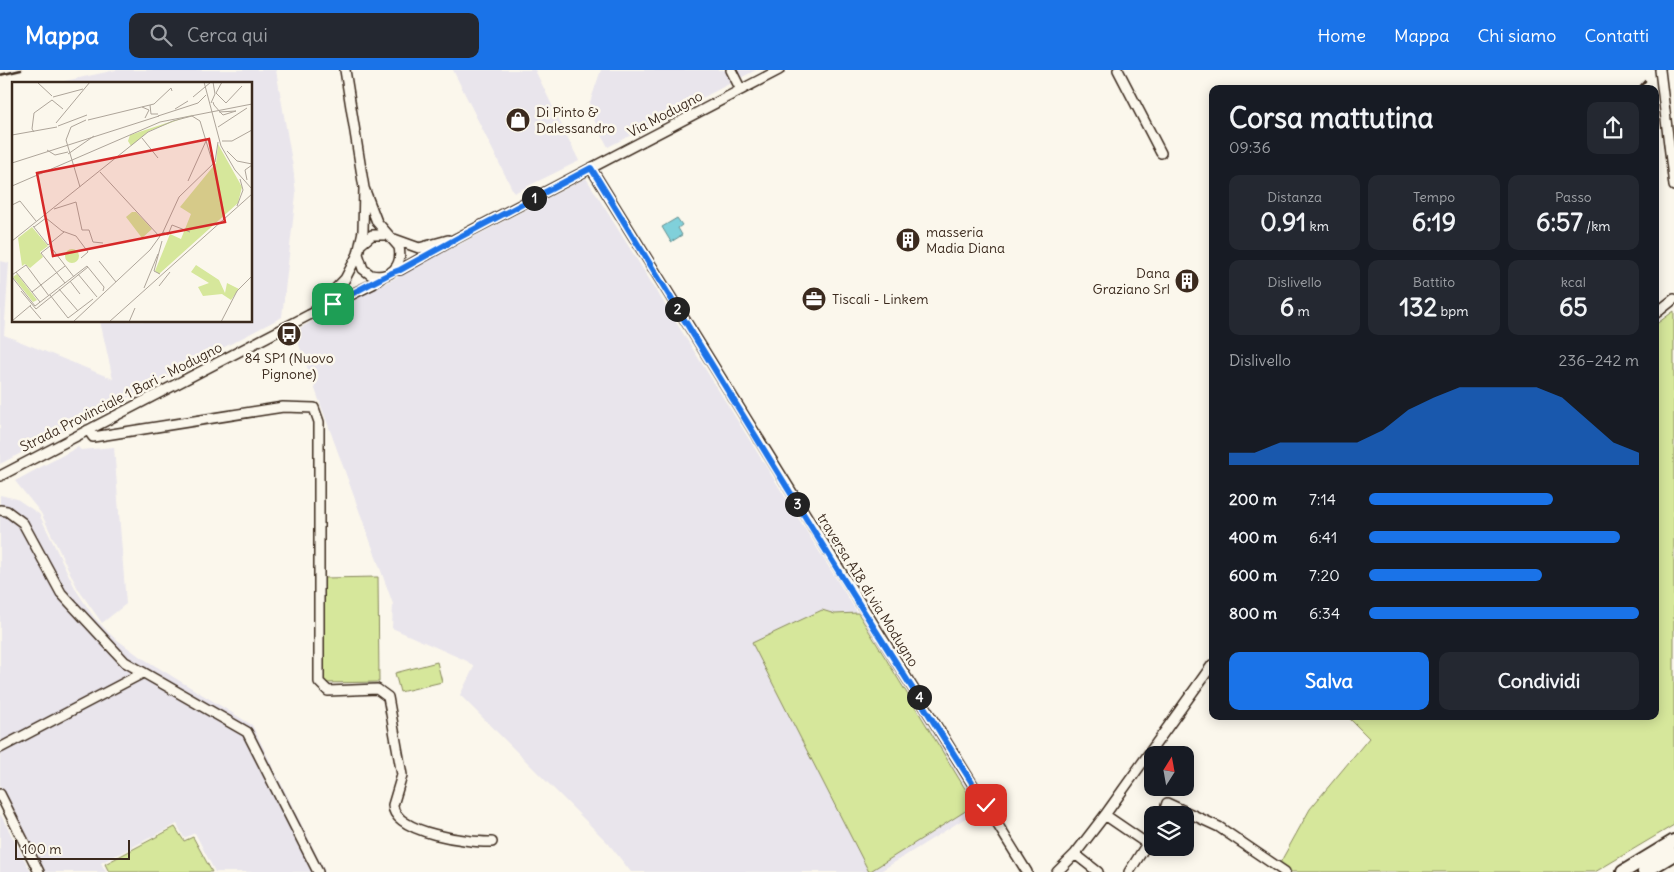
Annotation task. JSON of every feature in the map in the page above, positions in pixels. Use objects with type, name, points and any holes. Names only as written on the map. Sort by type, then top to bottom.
[{"type":"highway","points":[[1623,872],[1674,841]]},
{"type":"highway","points":[[1644,872],[1674,854]]},
{"type":"street","points":[[345,70],[364,188],[364,220],[359,250],[363,269],[371,275],[383,276],[395,269],[401,255],[399,247],[373,215],[364,188]]},
{"type":"street","points":[[730,70],[741,90]]},
{"type":"street","name":"Via Modugno","points":[[395,269],[400,270],[778,70]]},
{"type":"street","points":[[1118,70],[1161,153]]},
{"type":"street","points":[[1660,70],[1674,186]]},
{"type":"street","name":"traversa AI8 di via Modugno","points":[[591,168],[1027,872]]},
{"type":"street","points":[[359,250],[372,235],[391,237]]},
{"type":"street","name":"Via Modugno","points":[[391,237],[419,248],[458,238]]},
{"type":"street","name":"Strada Provinciale 1 Bari - Modugno","points":[[309,315],[335,291],[352,267],[359,250]]},
{"type":"street","name":"Strada Provinciale 1 Bari - Modugno","points":[[0,476],[309,315],[373,284],[383,276]]},
{"type":"street","points":[[1659,311],[1671,301],[1674,294]]},
{"type":"street","points":[[88,430],[93,438],[283,406],[314,408],[319,422],[319,682],[328,691],[377,690],[388,697],[402,775],[393,810],[398,818],[420,829],[444,837],[470,842],[492,842]]},
{"type":"street","points":[[0,510],[7,511],[23,523],[61,592],[125,662],[247,732],[318,872]]},
{"type":"street","points":[[1057,872],[1075,854],[1106,815],[1209,668]]},
{"type":"street","points":[[0,748],[143,673]]},
{"type":"street","points":[[0,794],[39,872]]},
{"type":"street","points":[[1194,814],[1219,827],[1285,872]]},
{"type":"street","points":[[1106,815],[1144,842]]},
{"type":"street","points":[[1129,872],[1144,846]]},
{"type":"street","points":[[1075,854],[1098,872]]},
{"type":"shaded area","points":[[116,70],[276,70],[296,194],[282,317],[0,464],[0,261],[9,263],[4,335],[113,379],[100,322],[252,322],[252,82],[65,81]]},
{"type":"shaded area","name":"Di Pinto & Dalessandro","points":[[453,70],[535,70],[579,161],[514,193]]},
{"type":"shaded area","points":[[601,70],[756,70],[608,147],[588,108]]},
{"type":"shaded area","points":[[586,178],[980,809],[879,872],[631,872],[608,843],[460,695],[474,667],[467,661],[392,628],[393,604],[294,331]]},
{"type":"shaded area","points":[[78,447],[81,450],[114,447],[126,604],[102,623],[78,589],[41,513],[15,481]]},
{"type":"shaded area","points":[[0,495],[17,499],[39,514],[76,590],[93,616],[112,636],[139,656],[252,725],[325,872],[215,872],[195,833],[184,838],[177,824],[101,863],[106,872],[44,872],[0,785]]},
{"type":"shaded area","points":[[0,813],[5,823],[31,872],[0,872]]},
{"type":"green space","points":[[1674,311],[1674,825],[1595,872],[1275,872],[1310,809],[1369,738],[1351,720],[1659,720],[1659,322]]},
{"type":"green space","points":[[378,577],[379,682],[324,683],[324,578]]},
{"type":"green space","points":[[822,610],[835,614],[858,613],[975,805],[869,872],[752,643]]},
{"type":"green space","points":[[437,662],[442,682],[400,692],[395,673]]},
{"type":"green space","points":[[175,827],[184,841],[193,837],[212,872],[109,872],[105,864]]},
{"type":"water","points":[[677,218],[682,225],[678,228],[682,235],[671,242],[662,227]]},
{"type":"railway","points":[[0,75],[21,70]]},
{"type":"railway","points":[[1642,85],[1645,81]]},
{"type":"place","name":"Di Pinto & Dalessandro","points":[[518,120]]},
{"type":"place","name":"masseria Madia Diana","points":[[908,240]]},
{"type":"place","name":"Dana Graziano Srl","points":[[1187,281]]},
{"type":"place","name":"Tiscali - Linkem","points":[[814,299]]},
{"type":"place","name":"84 SP1 (Nuovo Pignone)","points":[[289,334]]},
{"type":"route","points":[[333,304],[373,284],[395,269],[400,270],[591,168],[844,580],[986,805]]}]
